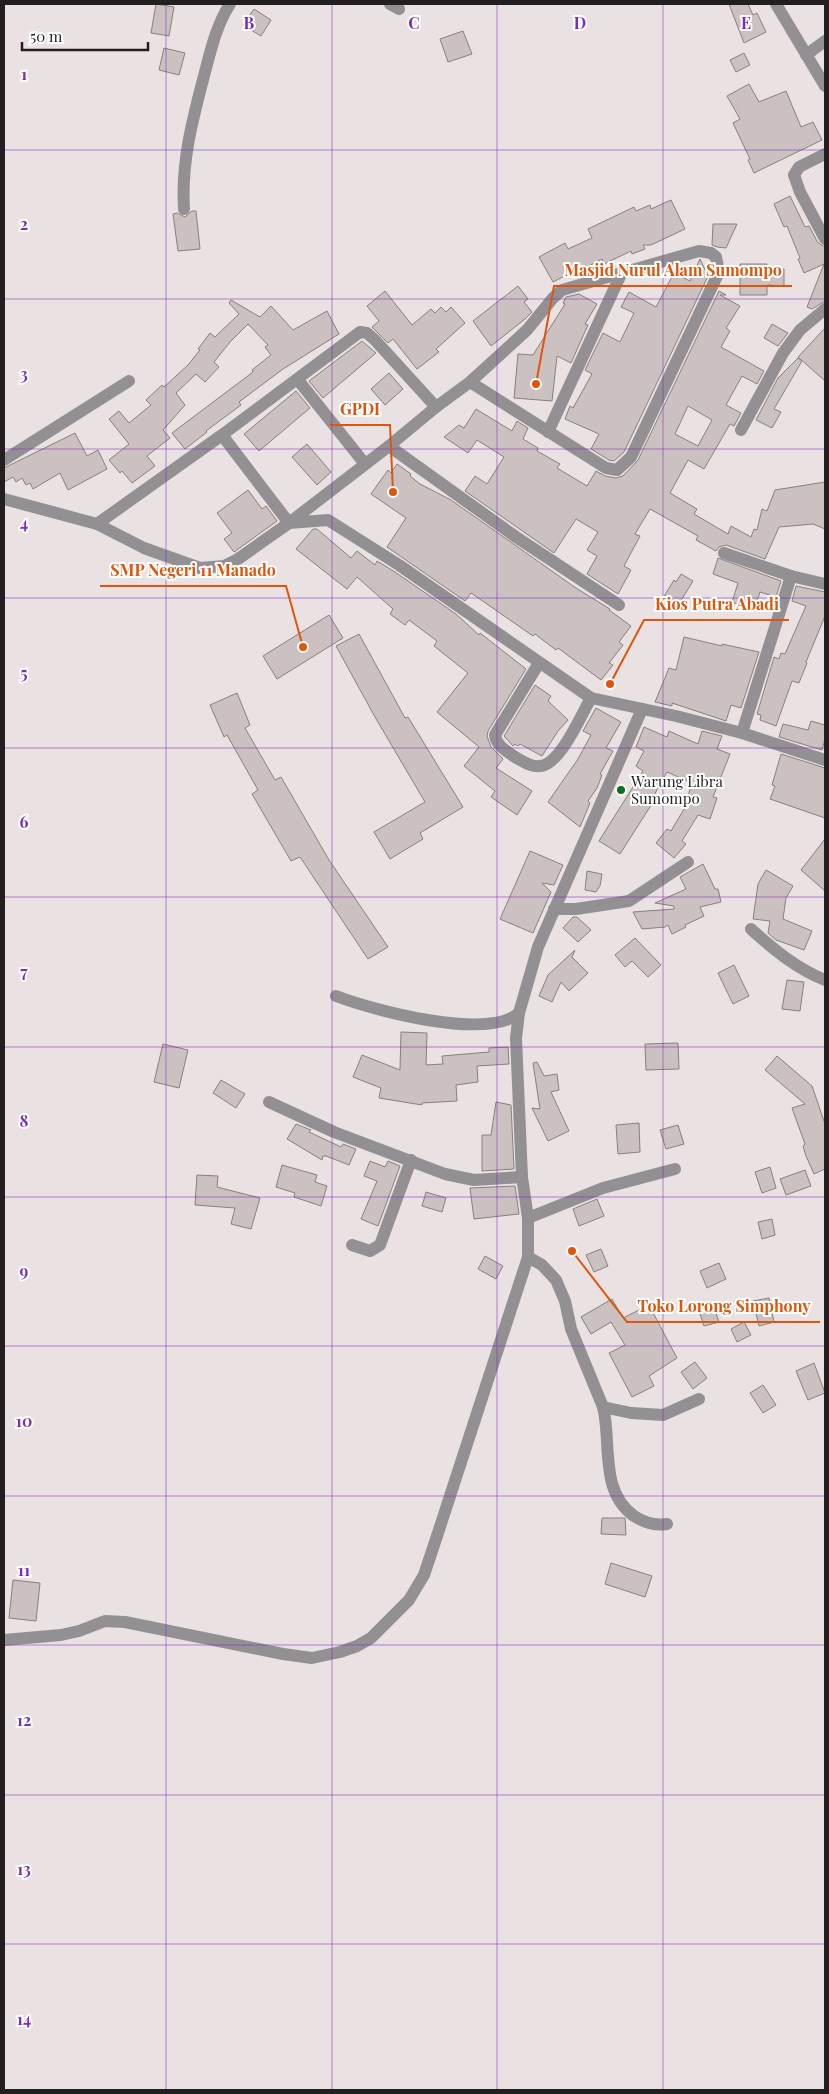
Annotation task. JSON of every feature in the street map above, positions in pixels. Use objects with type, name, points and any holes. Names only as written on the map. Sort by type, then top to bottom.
[{"type":"street","points":[[184,209],[184,162],[192,120],[211,51],[221,21],[230,4]]},
{"type":"street","points":[[776,4],[825,86]]},
{"type":"street","points":[[806,55],[825,41]]},
{"type":"street","points":[[825,154],[799,167],[794,175],[800,192],[825,239]]},
{"type":"street","points":[[4,498],[98,524],[144,548],[200,568],[224,566],[238,559],[289,523],[470,382],[527,330],[553,298],[562,290],[699,251],[711,253],[716,257],[719,272],[631,457],[617,470],[606,468],[470,382]]},
{"type":"street","points":[[548,432],[622,272]]},
{"type":"street","points":[[741,430],[783,353],[800,330],[825,309]]},
{"type":"street","points":[[98,524],[298,380],[360,332],[367,333],[436,407]]},
{"type":"street","points":[[298,380],[365,464]]},
{"type":"street","points":[[4,460],[129,381]]},
{"type":"street","points":[[222,435],[289,523]]},
{"type":"street","points":[[389,446],[516,537],[619,605]]},
{"type":"street","points":[[289,523],[328,520],[399,565],[591,698],[642,708],[742,733],[825,760]]},
{"type":"street","points":[[724,553],[791,576],[825,584]]},
{"type":"street","points":[[742,733],[791,576]]},
{"type":"street","points":[[539,663],[495,735],[498,744],[518,758],[534,766],[548,764],[560,754],[591,698]]},
{"type":"street","points":[[4,1640],[60,1635],[105,1622],[125,1622],[222,1643],[312,1658],[340,1652],[357,1646],[371,1638],[409,1600],[424,1575],[528,1257],[528,1218],[522,1177],[516,1058],[519,1013],[538,947],[642,708]]},
{"type":"street","points":[[554,909],[576,909],[629,901],[688,862]]},
{"type":"street","points":[[751,929],[787,959],[814,976],[825,980]]},
{"type":"street","points":[[336,996],[397,1016],[454,1024],[494,1023],[514,1017],[519,1013]]},
{"type":"street","points":[[269,1102],[334,1132],[445,1174],[474,1180],[522,1177]]},
{"type":"street","points":[[352,1245],[370,1251],[380,1245],[411,1160]]},
{"type":"street","points":[[528,1218],[603,1188],[675,1170]]},
{"type":"street","points":[[528,1257],[542,1265],[556,1280],[565,1302],[571,1329],[602,1407],[608,1460],[618,1499],[622,1505],[640,1520],[654,1525],[667,1524]]},
{"type":"street","points":[[602,1407],[624,1412],[663,1415],[699,1399]]},
{"type":"building","points":[[156,4],[174,7],[169,36],[151,33]]},
{"type":"building","points":[[729,4],[748,4],[753,15],[757,13],[766,32],[744,43]]},
{"type":"building","points":[[254,9],[271,20],[261,36],[243,25]]},
{"type":"building","points":[[463,31],[472,54],[448,62],[440,39]]},
{"type":"building","points":[[164,48],[185,53],[179,75],[159,70]]},
{"type":"building","points":[[744,53],[750,65],[736,72],[730,60]]},
{"type":"building","points":[[749,84],[759,102],[786,91],[801,127],[813,122],[822,140],[754,173],[748,160],[750,159],[733,123],[740,119],[727,96]]},
{"type":"building","points":[[790,196],[805,227],[809,226],[818,243],[825,247],[825,301],[812,309],[807,307],[824,264],[804,273],[787,226],[784,227],[774,204]]},
{"type":"building","points":[[671,200],[685,229],[651,245],[643,245],[645,249],[632,254],[631,251],[604,264],[602,259],[553,282],[539,257],[565,243],[568,249],[592,238],[588,229],[634,207],[636,211],[650,205],[651,209]]},
{"type":"building","points":[[192,211],[196,211],[200,249],[178,251],[173,214],[177,213],[185,217]]},
{"type":"building","points":[[713,224],[737,224],[726,248],[712,245]]},
{"type":"building","points":[[700,259],[708,276],[624,452],[614,461],[609,460],[591,449],[599,434],[565,419],[570,406],[573,408],[592,374],[585,370],[603,333],[620,342],[634,313],[621,307],[629,292],[656,307],[674,273],[690,281]]},
{"type":"building","points":[[740,264],[767,264],[767,269],[784,269],[784,286],[767,285],[767,295],[740,295]]},
{"type":"building","points":[[518,286],[528,299],[524,302],[532,312],[491,346],[473,321]]},
{"type":"building","points":[[385,291],[412,325],[431,309],[435,313],[441,307],[446,312],[451,307],[465,323],[436,349],[439,352],[417,369],[393,339],[388,343],[372,327],[379,321],[367,306]]},
{"type":"building","points":[[719,291],[726,295],[720,295],[740,306],[726,328],[730,331],[721,347],[764,371],[757,384],[742,376],[726,405],[741,413],[734,426],[730,424],[704,469],[688,460],[670,493],[697,509],[694,514],[728,534],[731,526],[751,537],[754,529],[757,530],[762,509],[767,511],[775,490],[825,482],[825,529],[813,524],[779,527],[765,559],[726,545],[719,547],[716,551],[696,540],[698,536],[650,509],[635,534],[640,536],[624,566],[631,570],[618,594],[587,574],[597,556],[587,550],[598,532],[576,519],[554,553],[465,491],[475,476],[487,484],[504,457],[477,440],[468,453],[444,437],[459,425],[464,428],[476,409],[512,431],[517,421],[528,428],[523,439],[538,448],[537,451],[560,464],[557,468],[587,486],[596,471],[605,476],[616,478],[623,476],[638,460]],"holes":[[[688,406],[712,420],[698,446],[675,434]]]},
{"type":"building","points":[[579,294],[597,304],[585,324],[588,325],[571,363],[557,356],[552,401],[514,398],[518,354],[533,355],[565,304],[563,303],[566,297]]},
{"type":"building","points":[[231,300],[260,317],[271,306],[293,330],[327,311],[339,334],[283,369],[239,402],[241,405],[185,449],[172,433],[253,372],[252,370],[271,355],[265,347],[268,345],[248,324],[214,362],[219,367],[205,382],[196,374],[176,393],[185,405],[163,430],[170,438],[147,456],[155,466],[132,483],[109,460],[129,444],[109,419],[119,411],[129,423],[151,405],[146,400],[162,385],[164,387],[188,365],[210,333],[215,337],[239,314],[229,303]]},
{"type":"building","points":[[772,324],[788,333],[778,346],[764,338]]},
{"type":"building","points":[[825,328],[825,381],[798,357]]},
{"type":"building","points":[[362,341],[376,353],[323,398],[309,381]]},
{"type":"building","points":[[798,358],[802,361],[774,409],[781,412],[772,428],[756,420],[778,378]]},
{"type":"building","points":[[389,373],[403,389],[385,405],[371,389]]},
{"type":"building","points":[[296,391],[310,408],[259,451],[244,434]]},
{"type":"building","points":[[75,433],[87,456],[98,450],[107,469],[68,490],[60,473],[33,489],[30,483],[26,485],[22,478],[16,482],[13,477],[4,482],[4,468]]},
{"type":"building","points":[[307,444],[331,472],[317,485],[292,457]]},
{"type":"building","points":[[397,464],[411,474],[410,476],[420,484],[451,500],[576,588],[610,609],[631,626],[619,642],[623,645],[609,663],[613,665],[601,680],[558,648],[556,650],[535,634],[533,636],[471,593],[465,601],[387,547],[406,518],[371,494],[388,470],[391,473]]},
{"type":"building","points":[[248,490],[262,509],[266,506],[277,521],[234,552],[224,539],[232,533],[217,513]]},
{"type":"building","points":[[313,529],[317,529],[351,558],[357,551],[375,565],[377,561],[395,572],[456,614],[479,635],[480,633],[526,669],[488,731],[487,736],[491,747],[503,759],[496,768],[532,791],[517,815],[491,797],[495,791],[464,766],[479,747],[437,712],[468,673],[434,646],[437,641],[409,620],[405,625],[390,614],[393,609],[357,577],[347,589],[296,549]]},
{"type":"building","points":[[718,558],[781,581],[776,597],[760,592],[754,610],[732,602],[738,583],[713,574]]},
{"type":"building","points":[[681,574],[693,581],[677,607],[663,598],[674,580],[676,582]]},
{"type":"building","points":[[796,586],[825,592],[825,616],[799,683],[792,681],[776,726],[760,720],[761,715],[757,714],[774,657],[779,659],[781,653],[785,654],[806,606],[792,601]]},
{"type":"building","points":[[329,615],[343,638],[277,679],[263,656]]},
{"type":"building","points":[[359,634],[405,718],[408,717],[463,807],[420,833],[423,839],[390,859],[374,832],[425,802],[336,646]]},
{"type":"building","points":[[684,637],[759,652],[741,708],[731,705],[726,721],[672,703],[672,706],[655,702],[669,668],[676,670]]},
{"type":"building","points":[[535,685],[551,696],[548,701],[568,720],[558,731],[542,756],[520,744],[513,746],[504,736]]},
{"type":"building","points":[[237,693],[250,725],[245,728],[275,780],[281,777],[329,860],[388,947],[368,959],[300,857],[291,861],[252,794],[258,790],[227,735],[224,737],[210,705]]},
{"type":"building","points":[[596,708],[621,722],[606,748],[613,751],[600,774],[602,775],[597,788],[588,801],[590,803],[580,827],[548,802],[578,759],[591,735],[583,731]]},
{"type":"building","points":[[811,721],[825,725],[825,739],[822,750],[779,737],[783,724],[808,730]]},
{"type":"building","points":[[644,727],[667,737],[669,731],[698,744],[702,731],[722,736],[717,749],[730,754],[713,797],[717,798],[710,819],[698,815],[682,841],[686,844],[674,858],[656,843],[667,829],[671,831],[684,809],[692,783],[667,772],[653,797],[655,799],[620,854],[599,841],[643,771],[636,766],[644,751],[636,747]]},
{"type":"building","points":[[781,754],[825,768],[825,818],[770,799],[775,786],[772,785]]},
{"type":"building","points":[[825,839],[825,891],[801,870]]},
{"type":"building","points":[[530,851],[563,865],[554,885],[542,883],[551,892],[533,933],[500,919]]},
{"type":"building","points":[[703,864],[715,889],[718,889],[721,902],[700,907],[704,916],[672,934],[668,925],[665,927],[642,929],[633,912],[674,909],[674,906],[655,903],[686,889],[680,877]]},
{"type":"building","points":[[766,870],[793,886],[786,898],[783,919],[812,931],[804,950],[776,940],[768,933],[770,921],[753,919],[758,884]]},
{"type":"building","points":[[587,871],[602,874],[600,886],[596,892],[585,890]]},
{"type":"building","points":[[573,917],[577,917],[591,930],[578,942],[563,928]]},
{"type":"building","points":[[635,938],[661,965],[648,977],[632,961],[625,967],[615,955]]},
{"type":"building","points":[[575,950],[572,957],[588,973],[569,991],[561,982],[552,1002],[539,996],[548,975]]},
{"type":"building","points":[[734,965],[749,996],[733,1004],[718,973]]},
{"type":"building","points":[[787,980],[804,982],[800,1011],[782,1009]]},
{"type":"building","points":[[401,1032],[427,1033],[426,1065],[443,1064],[442,1056],[489,1052],[489,1048],[508,1047],[509,1064],[477,1066],[478,1082],[456,1085],[457,1101],[422,1103],[422,1105],[379,1098],[381,1088],[353,1077],[362,1055],[400,1070]]},
{"type":"building","points":[[678,1043],[679,1069],[646,1070],[645,1044]]},
{"type":"building","points":[[163,1044],[188,1050],[179,1088],[154,1082]]},
{"type":"building","points":[[777,1056],[812,1086],[825,1124],[825,1169],[814,1174],[806,1156],[803,1146],[805,1144],[792,1108],[805,1104],[765,1070]]},
{"type":"building","points":[[537,1062],[544,1076],[557,1074],[559,1090],[551,1092],[569,1131],[548,1141],[532,1108],[540,1109],[533,1063]]},
{"type":"building","points":[[221,1080],[245,1094],[236,1108],[213,1093]]},
{"type":"building","points":[[496,1102],[511,1105],[514,1169],[482,1171],[482,1135],[491,1135]]},
{"type":"building","points":[[639,1123],[640,1152],[618,1154],[616,1125]]},
{"type":"building","points":[[296,1124],[341,1147],[343,1144],[356,1149],[349,1165],[326,1156],[323,1156],[322,1160],[287,1139]]},
{"type":"building","points":[[678,1125],[684,1144],[666,1149],[660,1130]]},
{"type":"building","points":[[370,1161],[385,1167],[388,1161],[400,1166],[378,1226],[361,1219],[377,1181],[364,1176]]},
{"type":"building","points":[[282,1165],[317,1175],[315,1182],[327,1186],[321,1206],[294,1197],[295,1193],[276,1187]]},
{"type":"building","points":[[770,1167],[776,1188],[762,1193],[755,1172]]},
{"type":"building","points":[[805,1170],[811,1186],[786,1195],[780,1179]]},
{"type":"building","points":[[197,1175],[218,1176],[217,1187],[260,1198],[251,1229],[231,1224],[235,1208],[195,1205]]},
{"type":"building","points":[[515,1186],[519,1214],[474,1219],[470,1188]]},
{"type":"building","points":[[426,1192],[446,1198],[442,1212],[422,1206]]},
{"type":"building","points":[[597,1199],[604,1216],[579,1226],[573,1209]]},
{"type":"building","points":[[772,1219],[775,1235],[762,1239],[758,1222]]},
{"type":"building","points":[[601,1249],[608,1266],[594,1272],[586,1255]]},
{"type":"building","points":[[485,1256],[503,1266],[496,1279],[478,1269]]},
{"type":"building","points":[[719,1263],[726,1279],[707,1288],[700,1271]]},
{"type":"building","points":[[769,1298],[774,1322],[759,1326],[753,1301]]},
{"type":"building","points":[[612,1299],[623,1318],[649,1305],[677,1358],[649,1376],[654,1386],[632,1397],[609,1353],[625,1345],[611,1322],[591,1334],[581,1317]]},
{"type":"building","points":[[714,1307],[719,1322],[704,1326],[699,1311]]},
{"type":"building","points":[[744,1322],[751,1335],[737,1342],[731,1329]]},
{"type":"building","points":[[695,1362],[707,1378],[693,1389],[681,1372]]},
{"type":"building","points":[[814,1363],[825,1393],[808,1400],[796,1371]]},
{"type":"building","points":[[763,1385],[776,1405],[763,1413],[750,1393]]},
{"type":"building","points":[[602,1518],[625,1518],[626,1535],[601,1534]]},
{"type":"building","points":[[611,1563],[652,1576],[645,1597],[605,1584]]},
{"type":"building","points":[[13,1580],[40,1583],[36,1621],[9,1618]]},
{"type":"place","name":"Masjid Nurul Alam Sumompo","points":[[536,384]]},
{"type":"place","name":"GPDI","points":[[393,492]]},
{"type":"place","name":"SMP Negeri 11 Manado","points":[[303,647]]},
{"type":"place","name":"Kios Putra Abadi","points":[[610,684]]},
{"type":"place","name":"Warung Libra Sumompo","points":[[621,790]]},
{"type":"place","name":"Toko Lorong Simphony","points":[[572,1251]]}]
